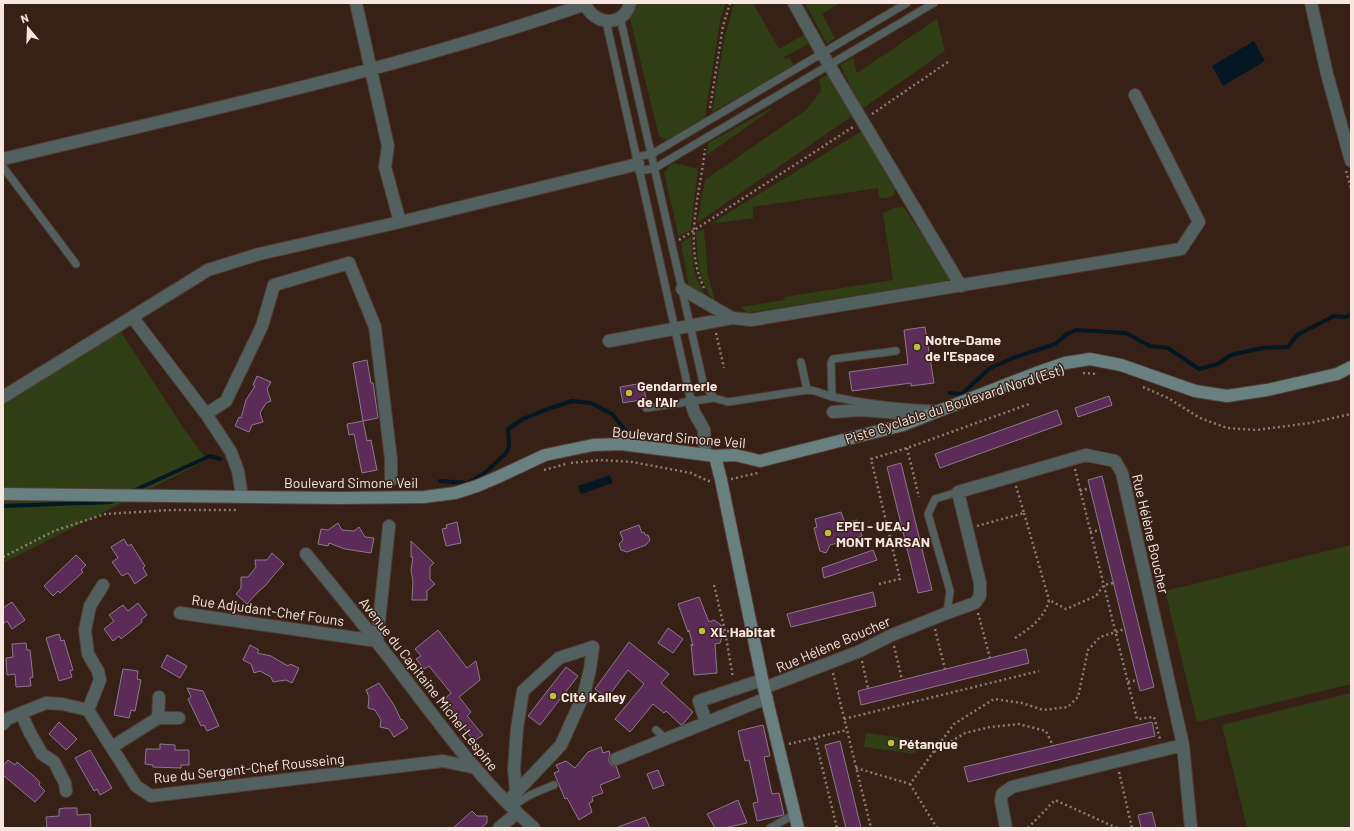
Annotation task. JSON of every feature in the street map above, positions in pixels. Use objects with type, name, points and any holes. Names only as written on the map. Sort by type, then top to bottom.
[{"type":"main road","name":"Boulevard Simone Veil","points":[[3,494],[338,498],[424,497],[455,492],[477,486],[498,478],[545,455],[593,445],[621,444],[710,455],[735,455],[760,461],[917,420],[1057,366],[1090,359],[1121,365],[1196,391],[1227,396],[1267,390],[1337,374],[1351,367]]},
{"type":"main road","name":"Boulevard Simone Veil","points":[[1337,374],[1351,377]]},
{"type":"main road","points":[[710,455],[722,480],[764,689],[798,828]]},
{"type":"street","points":[[356,3],[388,146],[385,167],[400,222]]},
{"type":"street","points":[[3,159],[371,70],[520,27],[586,4],[592,15],[606,21],[614,20],[626,12],[630,3]]},
{"type":"street","points":[[794,3],[822,53],[961,286]]},
{"type":"street","points":[[1311,3],[1327,74],[1351,161]]},
{"type":"street","points":[[609,341],[732,318],[751,320],[1181,249],[1199,222],[1135,95]]},
{"type":"street","points":[[3,397],[208,270],[259,254],[400,222],[638,164]]},
{"type":"street","points":[[206,414],[226,402],[262,326],[274,285],[349,262],[375,327],[391,459],[391,480]]},
{"type":"street","points":[[682,289],[732,318]]},
{"type":"street","points":[[136,322],[206,414],[231,452],[238,471],[242,496]]},
{"type":"street","points":[[691,401],[694,412],[704,430],[710,455]]},
{"type":"street","points":[[833,412],[860,410],[899,413],[917,420]]},
{"type":"street","name":"Rue Hélène Boucher","points":[[958,492],[1086,455],[1116,461],[1122,473],[1183,745],[1191,828]]},
{"type":"street","points":[[958,492],[980,583],[980,596],[975,603]]},
{"type":"street","points":[[377,641],[389,526]]},
{"type":"street","name":"Avenue du Capitaine Michel Lespine","points":[[306,554],[377,641],[437,721],[490,786],[534,828]]},
{"type":"street","points":[[4,718],[46,703],[62,704],[88,710],[100,680],[98,671],[88,654],[85,630],[90,606],[103,585]]},
{"type":"street","name":"Rue Hélène Boucher","points":[[764,689],[860,651],[892,635],[975,603]]},
{"type":"street","name":"Rue Adjudant-Chef Founs","points":[[180,613],[377,641]]},
{"type":"street","points":[[499,828],[512,808],[516,792],[514,768],[517,728],[523,692],[559,658],[593,647],[584,694],[561,745],[516,792]]},
{"type":"street","points":[[706,722],[699,701],[736,689],[764,689]]},
{"type":"street","points":[[616,759],[706,722],[764,689]]},
{"type":"street","points":[[158,718],[160,697]]},
{"type":"street","name":"Rue du Sergent-Chef Rousseing","points":[[88,710],[136,786],[151,796],[443,762],[476,768]]},
{"type":"street","points":[[21,713],[42,754],[54,762],[65,783],[66,791]]},
{"type":"street","points":[[112,747],[158,718],[179,718]]},
{"type":"street","points":[[1006,828],[1000,801],[1002,794],[1012,787],[1183,745]]},
{"type":"lane","points":[[638,164],[708,120],[907,3]]},
{"type":"lane","points":[[638,164],[655,168],[934,3]]},
{"type":"lane","points":[[620,17],[703,382],[714,398]]},
{"type":"lane","points":[[606,21],[691,401]]},
{"type":"lane","points":[[3,167],[76,264]]},
{"type":"lane","points":[[832,397],[831,363],[833,359],[896,351]]},
{"type":"lane","points":[[801,362],[807,390]]},
{"type":"lane","points":[[646,408],[714,398],[728,402],[807,390],[816,390],[832,397],[903,408],[940,410]]},
{"type":"lane","points":[[947,613],[950,591],[928,514],[935,499],[958,492]]},
{"type":"lane","points":[[656,730],[666,739]]},
{"type":"lane","points":[[512,808],[518,802],[534,793],[554,785]]},
{"type":"lane","points":[[770,828],[795,814]]},
{"type":"path","points":[[708,120],[723,26],[730,3]]},
{"type":"path","points":[[672,244],[863,120],[948,62]]},
{"type":"path","points":[[707,137],[694,230],[696,264],[701,283],[709,299],[710,305]]},
{"type":"path","points":[[714,322],[724,368]]},
{"type":"path","name":"Piste Cyclable du Boulevard Nord (Est)","points":[[1081,373],[1103,374]]},
{"type":"path","points":[[1140,385],[1168,398],[1200,418],[1228,428],[1256,430],[1310,423],[1351,414]]},
{"type":"path","points":[[879,584],[900,579],[871,459],[907,448],[1029,404]]},
{"type":"path","points":[[907,448],[919,498]]},
{"type":"path","points":[[1072,459],[1137,719],[1154,717],[1162,751]]},
{"type":"path","points":[[722,480],[765,471]]},
{"type":"path","points":[[1014,476],[1049,600],[1048,607],[1037,622],[1015,638]]},
{"type":"path","points":[[1080,491],[1090,488]]},
{"type":"path","points":[[966,529],[1024,513]]},
{"type":"path","points":[[1090,532],[1100,530]]},
{"type":"path","points":[[1049,600],[1066,609],[1096,596],[1104,585],[1113,583]]},
{"type":"path","points":[[714,585],[736,689]]},
{"type":"path","points":[[975,603],[990,658]]},
{"type":"path","points":[[933,619],[945,669]]},
{"type":"path","points":[[723,632],[743,628]]},
{"type":"path","points":[[910,784],[954,724],[994,698],[1022,703],[1043,710],[1068,707],[1078,697],[1088,650],[1100,637],[1124,629]]},
{"type":"path","points":[[892,635],[902,680]]},
{"type":"path","points":[[860,651],[868,688]]},
{"type":"path","points":[[831,662],[846,730],[871,828]]},
{"type":"path","points":[[844,719],[1039,671]]},
{"type":"path","points":[[1128,682],[1137,680]]},
{"type":"path","points":[[932,753],[965,733],[990,727],[1019,724],[1046,731],[1053,746]]},
{"type":"path","points":[[778,747],[846,730]]},
{"type":"path","points":[[815,738],[837,828]]},
{"type":"path","points":[[1116,762],[1132,828]]},
{"type":"path","points":[[856,768],[910,784],[937,828]]},
{"type":"path","points":[[1028,828],[1055,800],[1117,828]]},
{"type":"green space","points":[[635,3],[726,3],[720,21],[705,118],[667,140],[659,136],[630,19]]},
{"type":"green space","points":[[734,3],[753,3],[779,49],[805,34],[810,43],[784,57],[785,60],[789,58],[794,66],[712,112],[724,40]]},
{"type":"green space","points":[[805,3],[840,3],[822,14],[835,38],[827,44]]},
{"type":"green space","points":[[937,19],[945,51],[862,109],[840,65],[853,57],[857,73]]},
{"type":"green space","points":[[829,74],[852,116],[697,223],[705,180],[806,110],[821,91],[819,79]]},
{"type":"green space","points":[[773,107],[769,111],[707,155],[708,143]]},
{"type":"green space","points":[[862,131],[895,189],[894,195],[888,198],[879,198],[878,188],[753,207],[753,218],[710,224]]},
{"type":"green space","points":[[675,163],[698,169],[691,229],[679,237],[664,173],[670,165]]},
{"type":"green space","points":[[903,207],[948,274],[949,281],[747,313],[741,307],[785,300],[784,297],[893,280],[883,213],[894,208]]},
{"type":"green space","points":[[704,229],[708,276],[715,300],[712,300],[703,282],[698,264],[696,232]]},
{"type":"green space","points":[[691,236],[696,277],[705,296],[689,285],[681,243]]},
{"type":"green space","points":[[121,332],[184,429],[207,460],[3,563],[3,401]]},
{"type":"green space","points":[[1351,545],[1351,684],[1197,722],[1165,591]]},
{"type":"green space","points":[[1351,693],[1351,828],[1247,828],[1222,725]]},
{"type":"green space","name":"Pétanque","points":[[866,733],[917,740],[915,754],[864,747]]},
{"type":"water","points":[[1254,41],[1265,61],[1223,86],[1212,66]]},
{"type":"water","points":[[610,475],[613,483],[581,494],[578,486]]},
{"type":"building","name":"Notre-Dame de l'Espace","points":[[925,327],[934,383],[911,386],[911,383],[852,391],[849,372],[908,364],[904,330]]},
{"type":"building","points":[[367,360],[371,383],[373,383],[378,418],[363,421],[353,363]]},
{"type":"building","points":[[257,376],[271,382],[267,389],[271,401],[266,403],[260,413],[263,422],[252,425],[249,432],[235,426],[239,417],[241,418],[246,400],[255,386],[253,385]]},
{"type":"building","points":[[643,383],[646,399],[623,403],[620,387]]},
{"type":"building","points":[[1109,396],[1112,405],[1078,417],[1075,408]]},
{"type":"building","points":[[1057,410],[1062,424],[940,468],[935,454]]},
{"type":"building","points":[[363,421],[367,441],[371,440],[377,470],[362,473],[354,434],[349,435],[347,424]]},
{"type":"building","points":[[901,463],[932,590],[918,593],[887,467]]},
{"type":"building","points":[[1102,476],[1154,687],[1140,691],[1088,480]]},
{"type":"building","points":[[841,512],[845,523],[857,520],[862,536],[830,545],[826,553],[820,551],[814,528],[817,527],[815,519]]},
{"type":"building","points":[[457,522],[461,543],[446,546],[442,529],[447,528],[446,525]]},
{"type":"building","points":[[338,523],[342,530],[354,531],[359,527],[365,537],[374,538],[371,553],[345,549],[329,543],[328,546],[318,544],[321,529],[328,530]]},
{"type":"building","points":[[639,525],[642,533],[644,532],[645,535],[648,535],[650,540],[646,545],[627,552],[621,550],[619,544],[623,540],[620,532]]},
{"type":"building","points":[[124,539],[128,546],[131,544],[145,566],[143,568],[147,575],[135,584],[128,573],[122,576],[112,562],[118,558],[111,547]]},
{"type":"building","points":[[411,541],[434,563],[430,567],[430,579],[435,584],[427,591],[427,600],[412,600],[413,581],[411,570],[413,557],[411,557]]},
{"type":"building","points":[[873,550],[877,560],[824,578],[822,568]]},
{"type":"building","points":[[272,553],[284,564],[247,604],[236,594],[241,588],[241,577],[248,577],[256,567],[255,560],[267,560]]},
{"type":"building","points":[[76,555],[86,565],[81,570],[83,572],[60,593],[58,591],[53,596],[44,586]]},
{"type":"building","points":[[873,592],[876,606],[791,627],[787,614]]},
{"type":"building","points":[[699,597],[709,622],[714,620],[721,625],[722,637],[720,643],[715,644],[717,673],[694,675],[691,644],[693,646],[689,630],[688,632],[678,604]]},
{"type":"building","points":[[12,602],[25,620],[12,629],[7,621],[3,624],[3,608]]},
{"type":"building","points":[[138,603],[147,615],[141,620],[142,622],[121,639],[119,636],[113,641],[104,629],[114,621],[109,615],[123,605],[128,611]]},
{"type":"building","points":[[668,628],[683,639],[673,653],[658,643]]},
{"type":"building","points":[[438,630],[467,668],[476,661],[480,680],[459,697],[471,712],[467,716],[483,735],[474,741],[442,701],[451,693],[429,666],[424,669],[416,659],[421,656],[415,649]]},
{"type":"building","points":[[59,634],[61,641],[64,640],[73,670],[70,671],[72,677],[59,681],[46,638]]},
{"type":"building","points":[[629,642],[669,674],[661,683],[693,712],[683,724],[681,725],[666,711],[664,713],[653,704],[630,732],[615,719],[644,684],[628,670],[607,698],[595,689]]},
{"type":"building","points":[[26,643],[27,650],[30,650],[33,677],[30,678],[31,686],[16,687],[15,674],[7,675],[6,658],[13,657],[12,644]]},
{"type":"building","points":[[250,645],[259,650],[257,653],[271,656],[288,666],[290,664],[299,668],[292,683],[286,680],[273,682],[271,677],[260,671],[254,673],[251,664],[243,660]]},
{"type":"building","points":[[1026,649],[1029,663],[861,705],[858,691]]},
{"type":"building","points":[[167,655],[187,666],[180,678],[161,667]]},
{"type":"building","name":"Cité Kalley","points":[[566,667],[578,676],[540,725],[528,716]]},
{"type":"building","points":[[123,669],[138,671],[137,679],[141,680],[135,711],[131,710],[129,718],[114,715]]},
{"type":"building","points":[[379,683],[394,705],[401,720],[402,719],[408,728],[394,737],[389,729],[380,727],[381,720],[375,710],[368,708],[369,697],[366,690]]},
{"type":"building","points":[[187,688],[203,691],[219,726],[207,731],[204,725],[201,726],[188,699],[191,697]]},
{"type":"building","points":[[59,722],[77,739],[66,750],[49,734]]},
{"type":"building","points":[[1152,722],[1155,736],[968,782],[964,767]]},
{"type":"building","points":[[763,725],[770,756],[764,757],[772,794],[779,793],[784,815],[757,821],[753,803],[758,802],[749,760],[745,761],[738,731]]},
{"type":"building","points":[[840,741],[861,828],[846,828],[825,745]]},
{"type":"building","points":[[160,744],[175,745],[175,750],[189,750],[189,765],[181,765],[181,768],[153,767],[153,765],[145,764],[146,749],[160,749]]},
{"type":"building","points":[[601,747],[603,753],[609,751],[609,762],[616,766],[620,777],[600,785],[603,793],[592,797],[593,801],[589,803],[592,812],[579,820],[567,798],[565,799],[554,773],[559,771],[556,765],[566,761],[575,768],[588,752]]},
{"type":"building","points":[[90,750],[112,788],[100,795],[97,789],[94,791],[75,758]]},
{"type":"building","points":[[8,760],[15,765],[17,762],[40,783],[39,785],[45,791],[35,802],[3,775],[3,766]]},
{"type":"building","points":[[658,770],[664,785],[653,789],[647,774]]},
{"type":"building","points":[[738,800],[747,823],[724,828],[715,828],[707,814]]},
{"type":"building","points":[[77,808],[77,815],[90,814],[91,828],[47,828],[46,817],[59,816],[59,809]]},
{"type":"building","points":[[472,811],[477,816],[487,816],[487,823],[481,828],[453,828]]},
{"type":"building","points":[[1152,812],[1156,828],[1141,828],[1138,815]]},
{"type":"building","points":[[645,817],[650,828],[618,828],[618,827]]},
{"type":"waterway","points":[[950,393],[962,394],[990,368],[1013,358],[1055,344],[1067,334],[1076,330],[1126,333],[1150,346],[1168,348],[1199,369],[1218,364],[1231,355],[1262,348],[1288,347],[1297,335],[1334,316],[1345,317],[1351,315]]},
{"type":"waterway","points":[[440,481],[468,483],[485,473],[506,453],[509,446],[508,429],[523,419],[572,401],[591,403],[612,414],[627,432]]},
{"type":"waterway","points":[[133,491],[210,456],[220,459]]},
{"type":"waterway","points":[[3,506],[111,502],[116,499]]},
{"type":"place","name":"Notre-Dame de l'Espace","points":[[917,347]]},
{"type":"place","name":"Gendarmerie de l'Air","points":[[629,393]]},
{"type":"place","name":"EPEI - UEAJ MONT MARSAN","points":[[828,533]]},
{"type":"place","name":"XL Habitat","points":[[702,631]]},
{"type":"place","name":"Cité Kalley","points":[[553,696]]},
{"type":"place","name":"Pétanque","points":[[891,743]]}]
